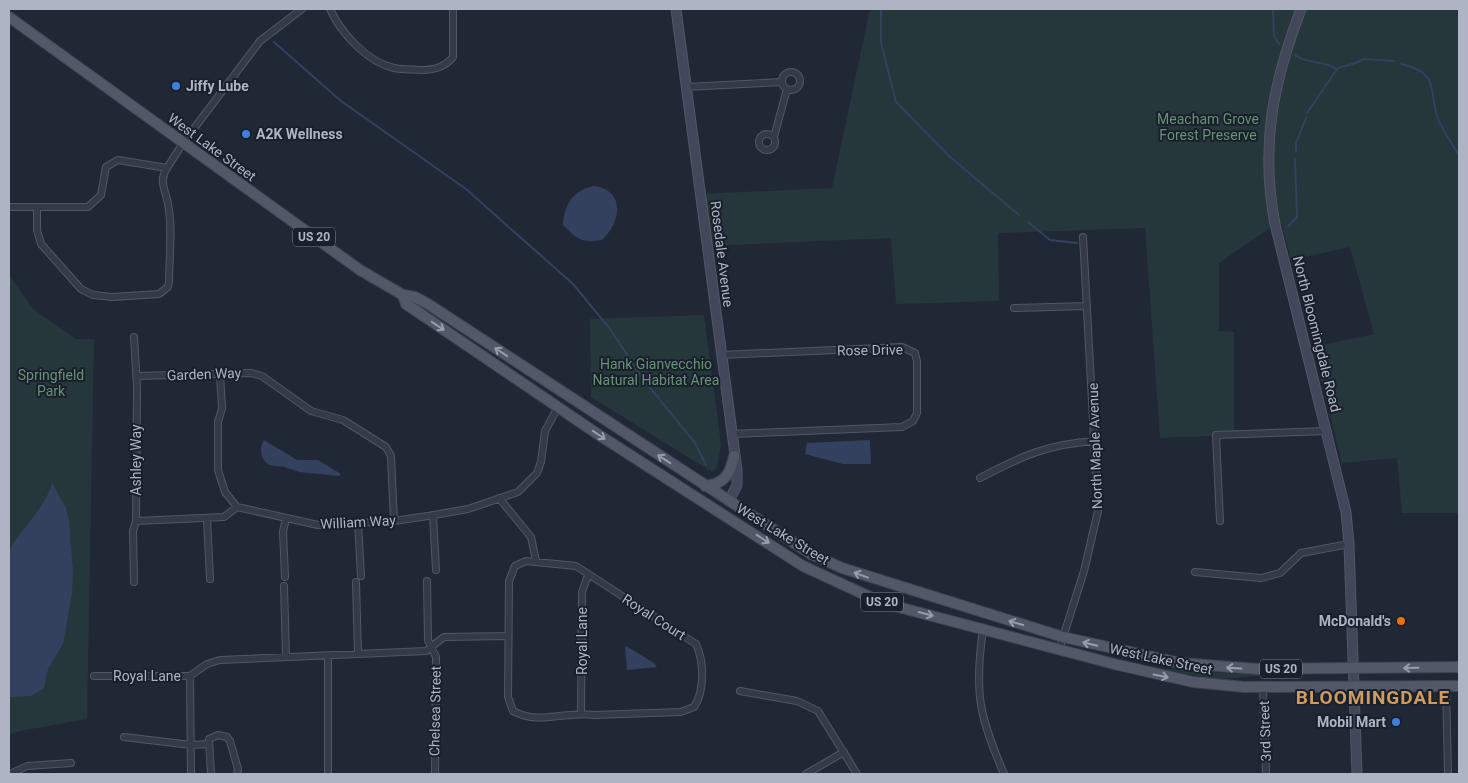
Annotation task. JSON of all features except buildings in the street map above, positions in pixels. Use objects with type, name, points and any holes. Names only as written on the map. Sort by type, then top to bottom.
[{"type":"main road","name":"Rosedale Avenue","points":[[676,9],[734,456],[737,485],[729,502]]},
{"type":"main road","name":"North Bloomingdale Road","points":[[1301,9],[1283,60],[1274,97],[1269,126],[1269,177],[1275,224],[1346,512],[1349,544],[1357,774]]},
{"type":"main road","name":"West Lake Street","points":[[9,17],[360,270],[403,295],[415,297],[428,304],[811,554],[842,568],[1063,637],[1156,659],[1209,666],[1257,669],[1353,669]]},
{"type":"main road","name":"West Lake Street","points":[[403,295],[406,304],[558,407],[803,566],[883,603],[1157,675],[1193,682],[1263,688],[1353,687]]},
{"type":"main road","points":[[705,486],[714,485],[724,480],[730,472],[734,456]]},
{"type":"main road","points":[[722,513],[729,502]]},
{"type":"main road","name":"US 20","points":[[1353,669],[1459,668]]},
{"type":"main road","name":"US 20","points":[[1353,687],[1459,686]]},
{"type":"street","points":[[37,207],[37,230],[41,244],[81,289],[104,296],[160,294],[168,287],[169,282],[169,210],[162,186],[162,177],[182,143],[260,41],[302,9]]},
{"type":"street","points":[[330,9],[349,38],[380,62],[401,69],[429,70],[448,63],[453,57],[453,9]]},
{"type":"street","points":[[787,72],[793,72],[798,75],[800,81],[793,90],[787,89],[782,82],[782,76],[787,72]]},
{"type":"street","points":[[686,87],[782,82]]},
{"type":"street","points":[[774,137],[787,89]]},
{"type":"street","points":[[9,207],[88,207],[100,195],[104,174],[111,163],[118,160],[167,168]]},
{"type":"street","name":"North Maple Avenue","points":[[1059,650],[1096,521],[1098,497],[1083,237]]},
{"type":"street","points":[[1014,308],[1087,306]]},
{"type":"street","name":"Ashley Way","points":[[134,337],[136,376],[134,582]]},
{"type":"street","name":"Rose Drive","points":[[721,355],[902,347],[915,353],[917,361],[917,413],[913,421],[902,427],[731,434]]},
{"type":"street","name":"Garden Way","points":[[136,376],[251,373],[262,376],[311,411],[343,420],[386,448],[392,460],[394,521]]},
{"type":"street","points":[[136,522],[224,517],[237,507],[222,485],[218,470],[218,422],[222,408],[220,374]]},
{"type":"street","name":"William Way","points":[[237,507],[318,525],[394,521],[468,509],[518,492],[536,473],[541,462],[545,431],[558,407]]},
{"type":"street","points":[[1220,521],[1216,435],[1326,431]]},
{"type":"street","points":[[980,478],[1042,449],[1072,442],[1096,441]]},
{"type":"street","points":[[500,498],[531,537],[536,561]]},
{"type":"street","points":[[433,516],[436,570]]},
{"type":"street","points":[[207,519],[210,580]]},
{"type":"street","points":[[285,577],[283,531],[286,519]]},
{"type":"street","points":[[358,523],[358,654]]},
{"type":"street","points":[[1195,572],[1261,578],[1280,573],[1301,553],[1349,544]]},
{"type":"street","points":[[581,712],[566,716],[530,718],[513,711],[508,697],[510,574],[515,566],[526,560],[566,563],[576,566],[588,575]]},
{"type":"street","name":"Royal Lane","points":[[581,712],[582,592],[588,575]]},
{"type":"street","name":"Royal Court","points":[[581,712],[594,715],[685,711],[694,707],[701,691],[700,658],[696,644],[588,575]]},
{"type":"street","points":[[427,581],[428,640],[433,648]]},
{"type":"street","points":[[284,586],[286,657]]},
{"type":"street","points":[[983,629],[979,662],[979,699],[985,728],[1004,774]]},
{"type":"street","name":"Royal Lane","points":[[94,676],[190,676],[207,664],[220,660],[426,651],[433,648],[444,637],[508,636]]},
{"type":"street","name":"Chelsea Street","points":[[433,648],[436,657],[434,774]]},
{"type":"street","points":[[328,656],[328,774]]},
{"type":"street","points":[[190,676],[191,774]]},
{"type":"street","points":[[1446,686],[1448,774]]},
{"type":"street","name":"3rd Street","points":[[1263,688],[1266,774]]},
{"type":"street","points":[[740,691],[797,701],[818,711],[857,774]]},
{"type":"street","points":[[211,774],[209,739],[213,736],[228,737],[238,769],[237,774]]},
{"type":"street","points":[[124,737],[191,745],[209,744]]},
{"type":"street","points":[[806,774],[844,752]]},
{"type":"street","points":[[10,774],[27,766],[71,763]]},
{"type":"green space","name":"Meacham Grove Forest Preserve","points":[[870,9],[1459,9],[1459,513],[1402,513],[1397,458],[1342,463],[1313,347],[1374,334],[1350,247],[1291,260],[1282,224],[1270,228],[1219,263],[1219,331],[1234,332],[1234,435],[1160,438],[1145,228],[998,233],[999,301],[896,304],[891,238],[707,246],[700,194],[832,188]]},
{"type":"green space","name":"Springfield Park","points":[[9,275],[33,309],[76,339],[94,339],[87,719],[20,731],[9,735]]},
{"type":"green space","name":"Hank Gianvecchio Natural Habitat Area","points":[[704,315],[721,445],[717,467],[712,472],[591,397],[590,319]]},
{"type":"green space","points":[[1166,669],[1258,676],[1218,679],[1166,671]]},
{"type":"water","points":[[594,186],[604,189],[616,200],[616,216],[613,225],[602,240],[584,241],[572,234],[563,225],[565,211],[575,195]]},
{"type":"water","points":[[264,440],[297,460],[318,460],[341,474],[339,476],[299,472],[285,467],[269,465],[261,453],[261,446]]},
{"type":"water","points":[[870,440],[871,464],[843,464],[805,454],[807,443]]},
{"type":"water","points":[[52,483],[66,508],[69,521],[73,573],[72,593],[63,644],[48,669],[44,688],[31,696],[9,697],[9,551],[44,501]]},
{"type":"water","points":[[626,646],[654,663],[657,667],[627,670]]},
{"type":"waterway","points":[[881,9],[881,43],[896,102],[950,157],[1019,215]]},
{"type":"waterway","points":[[1273,9],[1274,36],[1279,44]]},
{"type":"waterway","points":[[274,42],[341,101],[466,189],[573,284],[610,329],[643,379],[695,443],[706,465]]},
{"type":"waterway","points":[[1295,55],[1304,60],[1326,64],[1336,69]]},
{"type":"waterway","points":[[1307,113],[1337,69],[1363,59],[1394,61]]},
{"type":"waterway","points":[[1401,64],[1422,72],[1428,78],[1438,119],[1459,156]]},
{"type":"waterway","points":[[1296,151],[1296,143],[1306,118]]},
{"type":"waterway","points":[[1288,226],[1297,217],[1295,159]]},
{"type":"waterway","points":[[1028,222],[1050,240],[1077,243]]},
{"type":"place","name":"Jiffy Lube","points":[[176,86]]},
{"type":"place","name":"A2K Wellness","points":[[246,134]]},
{"type":"place","name":"McDonald's","points":[[1401,621]]},
{"type":"place","name":"Mobil Mart","points":[[1396,722]]},
{"type":"district","name":"BLOOMINGDALE","points":[[1373,697]]}]
